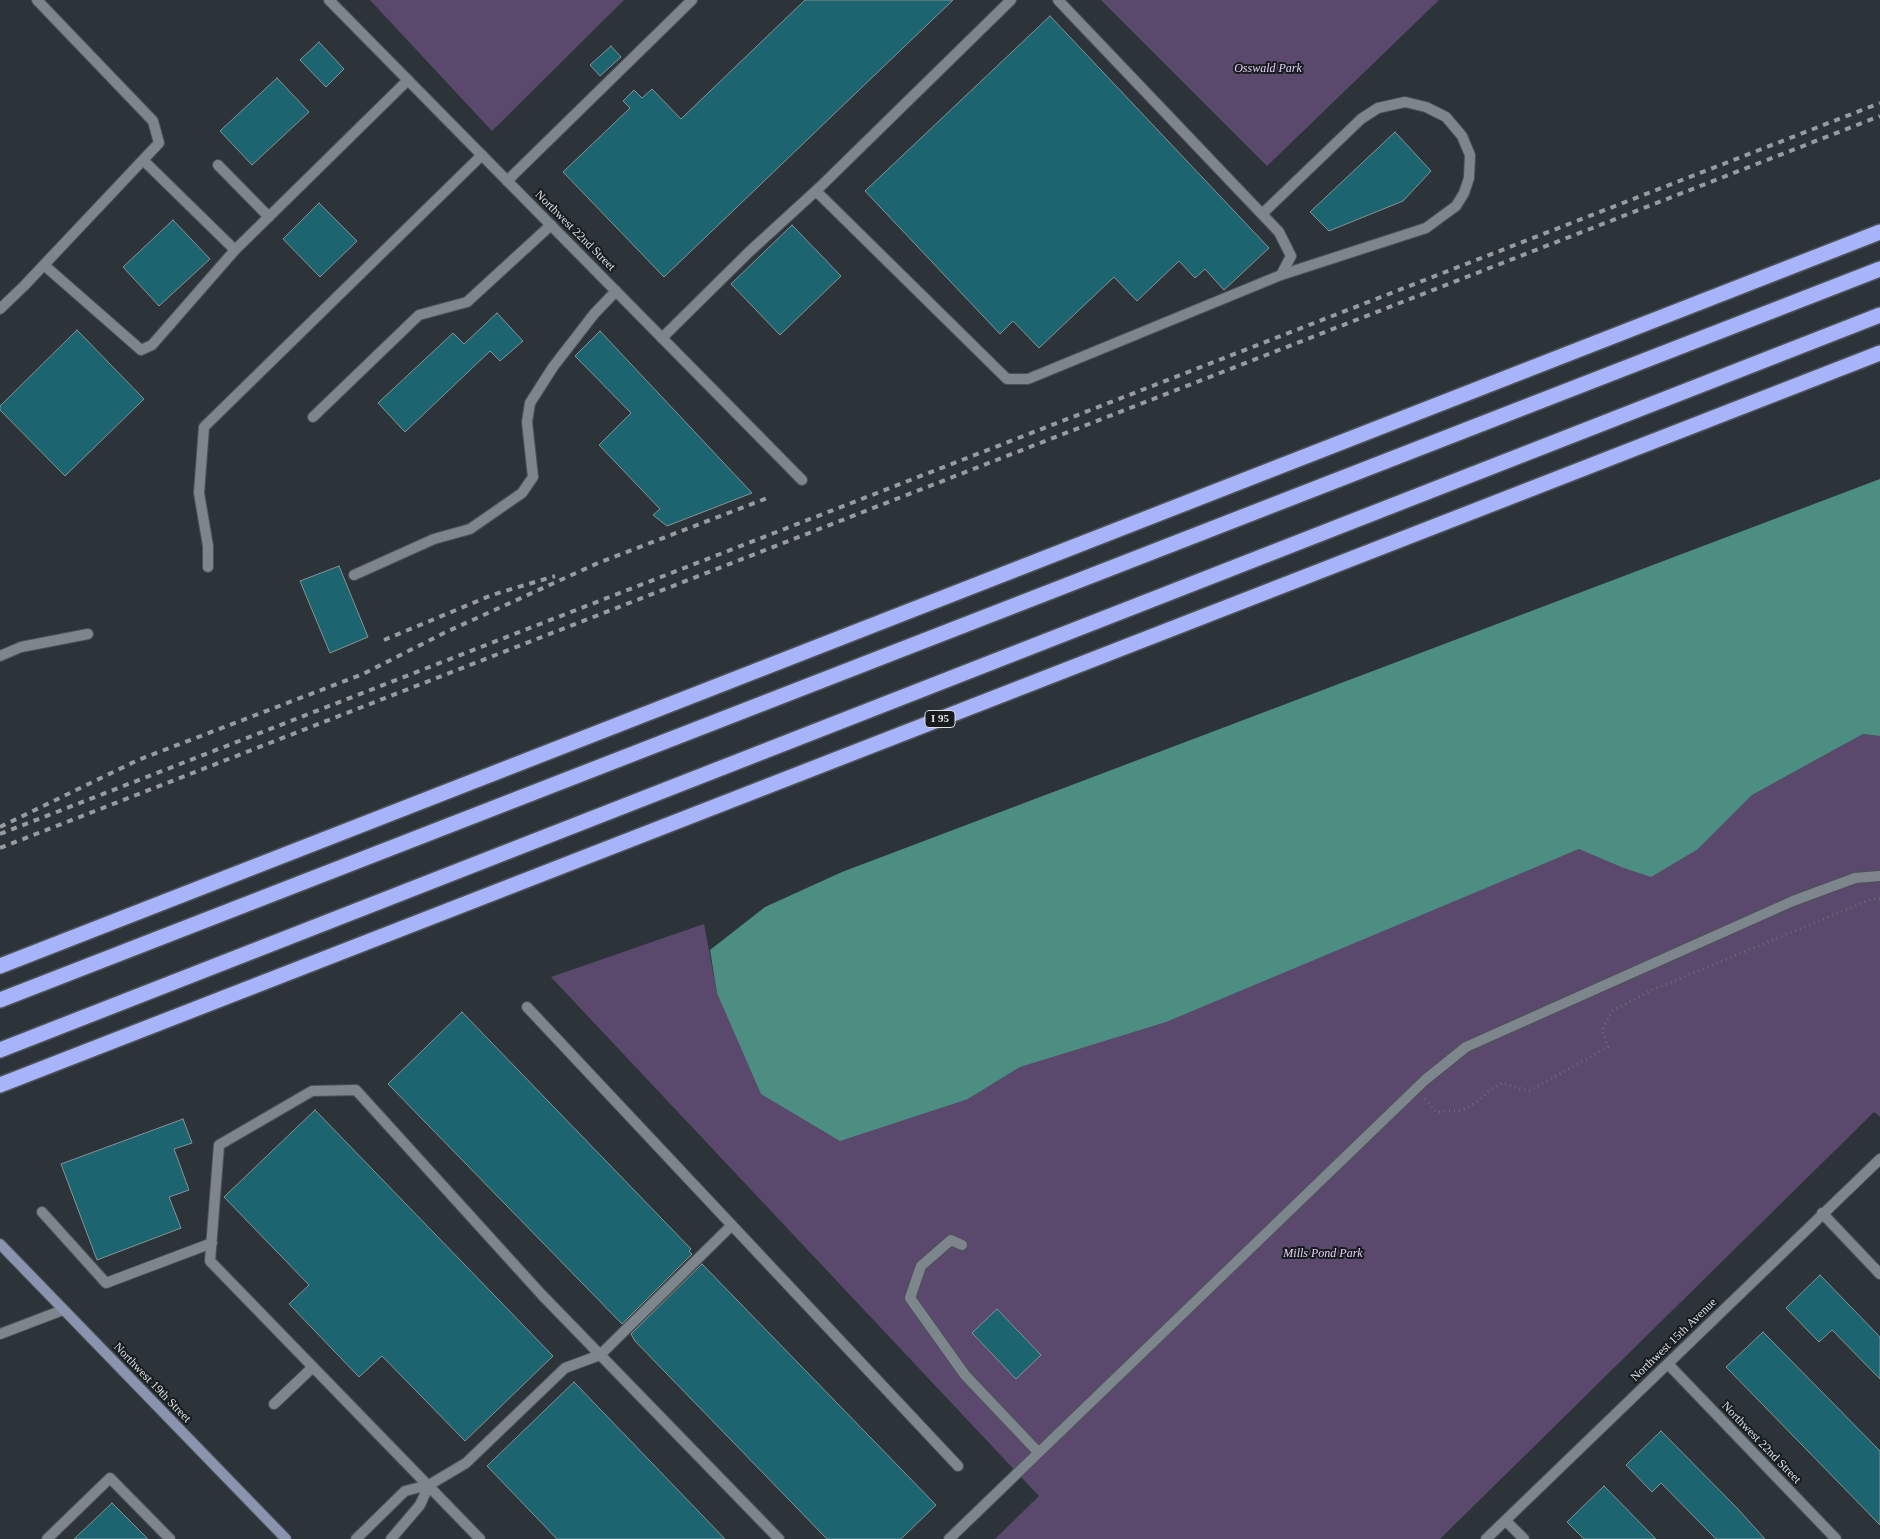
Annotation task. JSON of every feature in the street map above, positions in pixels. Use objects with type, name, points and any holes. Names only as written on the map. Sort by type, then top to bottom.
[{"type":"highway","points":[[0,966],[1880,232]]},
{"type":"highway","points":[[0,1000],[1880,269]]},
{"type":"highway","points":[[0,1050],[1880,316]]},
{"type":"highway","name":"I 95","points":[[0,1085],[1880,353]]},
{"type":"street","points":[[0,309],[159,144],[153,121],[37,0]]},
{"type":"street","name":"Northwest 22nd Street","points":[[329,0],[802,480]]},
{"type":"street","points":[[507,180],[692,0]]},
{"type":"street","points":[[662,338],[749,252],[816,191],[1011,0]]},
{"type":"street","points":[[1058,0],[1279,232],[1291,256],[1281,275]]},
{"type":"street","points":[[44,265],[141,350],[152,345],[235,250],[408,80]]},
{"type":"street","points":[[816,191],[1006,379],[1028,379],[1281,275],[1426,228],[1456,206],[1464,193],[1469,178],[1470,156],[1462,136],[1446,117],[1426,107],[1405,102],[1378,108],[1361,119],[1262,214]]},
{"type":"street","points":[[208,567],[208,546],[199,493],[204,427],[482,155]]},
{"type":"street","points":[[143,160],[235,250]]},
{"type":"street","points":[[218,165],[268,217]]},
{"type":"street","points":[[313,417],[418,315],[467,302],[551,225]]},
{"type":"street","points":[[354,575],[434,539],[470,529],[522,493],[533,477],[527,422],[530,404],[554,367],[594,314],[616,291]]},
{"type":"street","points":[[0,656],[21,647],[88,634]]},
{"type":"street","points":[[950,1539],[1416,1089],[1466,1047],[1793,901],[1855,878],[1880,876]]},
{"type":"street","points":[[527,1007],[958,1466]]},
{"type":"street","points":[[480,1539],[210,1261],[219,1145],[312,1090],[356,1090],[542,1295],[779,1539]]},
{"type":"street","name":"Northwest 15th Avenue","points":[[1486,1539],[1880,1159]]},
{"type":"street","points":[[42,1212],[106,1283],[212,1243]]},
{"type":"street","points":[[1822,1213],[1880,1274]]},
{"type":"street","points":[[356,1539],[405,1491],[429,1485],[466,1463],[565,1368],[600,1355],[732,1226]]},
{"type":"street","points":[[962,1245],[951,1240],[921,1266],[910,1298],[965,1375],[1038,1452]]},
{"type":"street","name":"Northwest 19th Street","points":[[0,1244],[286,1539]]},
{"type":"street","points":[[0,1334],[64,1310]]},
{"type":"street","name":"Northwest 22nd Street","points":[[1668,1364],[1836,1539]]},
{"type":"street","points":[[274,1404],[312,1367]]},
{"type":"street","points":[[48,1539],[110,1478],[170,1539]]},
{"type":"street","points":[[391,1539],[420,1505],[429,1485]]},
{"type":"street","points":[[1506,1521],[1524,1539]]},
{"type":"path","points":[[1416,1089],[1436,1112],[1462,1110],[1476,1103],[1491,1088],[1502,1083],[1529,1091],[1608,1047],[1602,1030],[1612,1012],[1620,1007],[1652,990],[1872,899],[1880,899]]},
{"type":"green space","points":[[370,0],[624,0],[492,131]]},
{"type":"green space","name":"Osswald Park","points":[[1101,0],[1439,0],[1267,166]]},
{"type":"green space","name":"Mills Pond Park","points":[[1863,734],[1880,736],[1880,1117],[1874,1112],[1440,1539],[995,1539],[1039,1496],[551,977],[704,924],[717,993],[968,1099],[1020,1067],[1580,849],[1621,867],[1698,849],[1752,795]]},
{"type":"shaded area","points":[[1880,479],[1880,736],[1863,734],[1752,795],[1698,849],[1651,877],[1621,867],[1579,849],[1166,1022],[1020,1067],[968,1099],[840,1141],[761,1094],[717,993],[710,950],[765,907],[842,872]]},
{"type":"building","points":[[805,0],[953,0],[664,277],[563,172],[630,108],[623,101],[634,90],[642,98],[652,89],[681,119]]},
{"type":"building","points":[[1050,16],[1269,248],[1224,290],[1205,269],[1195,278],[1179,261],[1137,301],[1114,277],[1039,348],[1013,321],[1000,334],[865,191]]},
{"type":"building","points":[[319,42],[344,69],[326,87],[300,60]]},
{"type":"building","points":[[611,46],[621,57],[600,76],[590,65]]},
{"type":"building","points":[[277,78],[309,112],[252,165],[220,131]]},
{"type":"building","points":[[1395,132],[1431,171],[1403,201],[1329,231],[1310,212]]},
{"type":"building","points":[[319,203],[357,241],[320,277],[283,239]]},
{"type":"building","points":[[173,220],[210,259],[159,306],[123,267]]},
{"type":"building","points":[[792,225],[841,276],[780,335],[731,284]]},
{"type":"building","points":[[497,313],[523,341],[500,361],[490,351],[405,432],[378,403],[453,333],[464,344]]},
{"type":"building","points":[[77,330],[144,399],[65,476],[0,410],[0,406]]},
{"type":"building","points":[[600,331],[752,493],[667,526],[653,515],[660,509],[599,445],[631,413],[575,356]]},
{"type":"building","points":[[339,566],[368,637],[330,653],[300,581]]},
{"type":"building","points":[[462,1012],[691,1249],[689,1251],[692,1254],[622,1324],[388,1084]]},
{"type":"building","points":[[315,1110],[553,1356],[465,1441],[382,1356],[359,1377],[289,1304],[309,1285],[224,1197]]},
{"type":"building","points":[[183,1119],[192,1143],[174,1149],[189,1190],[169,1197],[181,1228],[97,1260],[61,1164]]},
{"type":"building","points":[[702,1264],[936,1505],[901,1539],[827,1539],[635,1341],[631,1334]]},
{"type":"building","points":[[1820,1275],[1880,1337],[1880,1379],[1832,1330],[1819,1342],[1786,1308]]},
{"type":"building","points":[[997,1309],[1041,1355],[1016,1379],[972,1333]]},
{"type":"building","points":[[1763,1332],[1880,1451],[1880,1525],[1726,1367]]},
{"type":"building","points":[[574,1382],[725,1539],[557,1539],[487,1466]]},
{"type":"building","points":[[1661,1431],[1765,1539],[1716,1539],[1661,1483],[1652,1492],[1626,1465]]},
{"type":"building","points":[[1604,1486],[1656,1539],[1584,1539],[1567,1522]]},
{"type":"building","points":[[112,1503],[148,1539],[74,1539]]},
{"type":"railway","points":[[0,834],[1880,103]]},
{"type":"railway","points":[[0,848],[1880,116]]},
{"type":"railway","points":[[0,827],[138,760],[363,674],[444,633],[598,563],[770,497]]},
{"type":"railway","points":[[384,640],[492,595],[555,576]]}]
